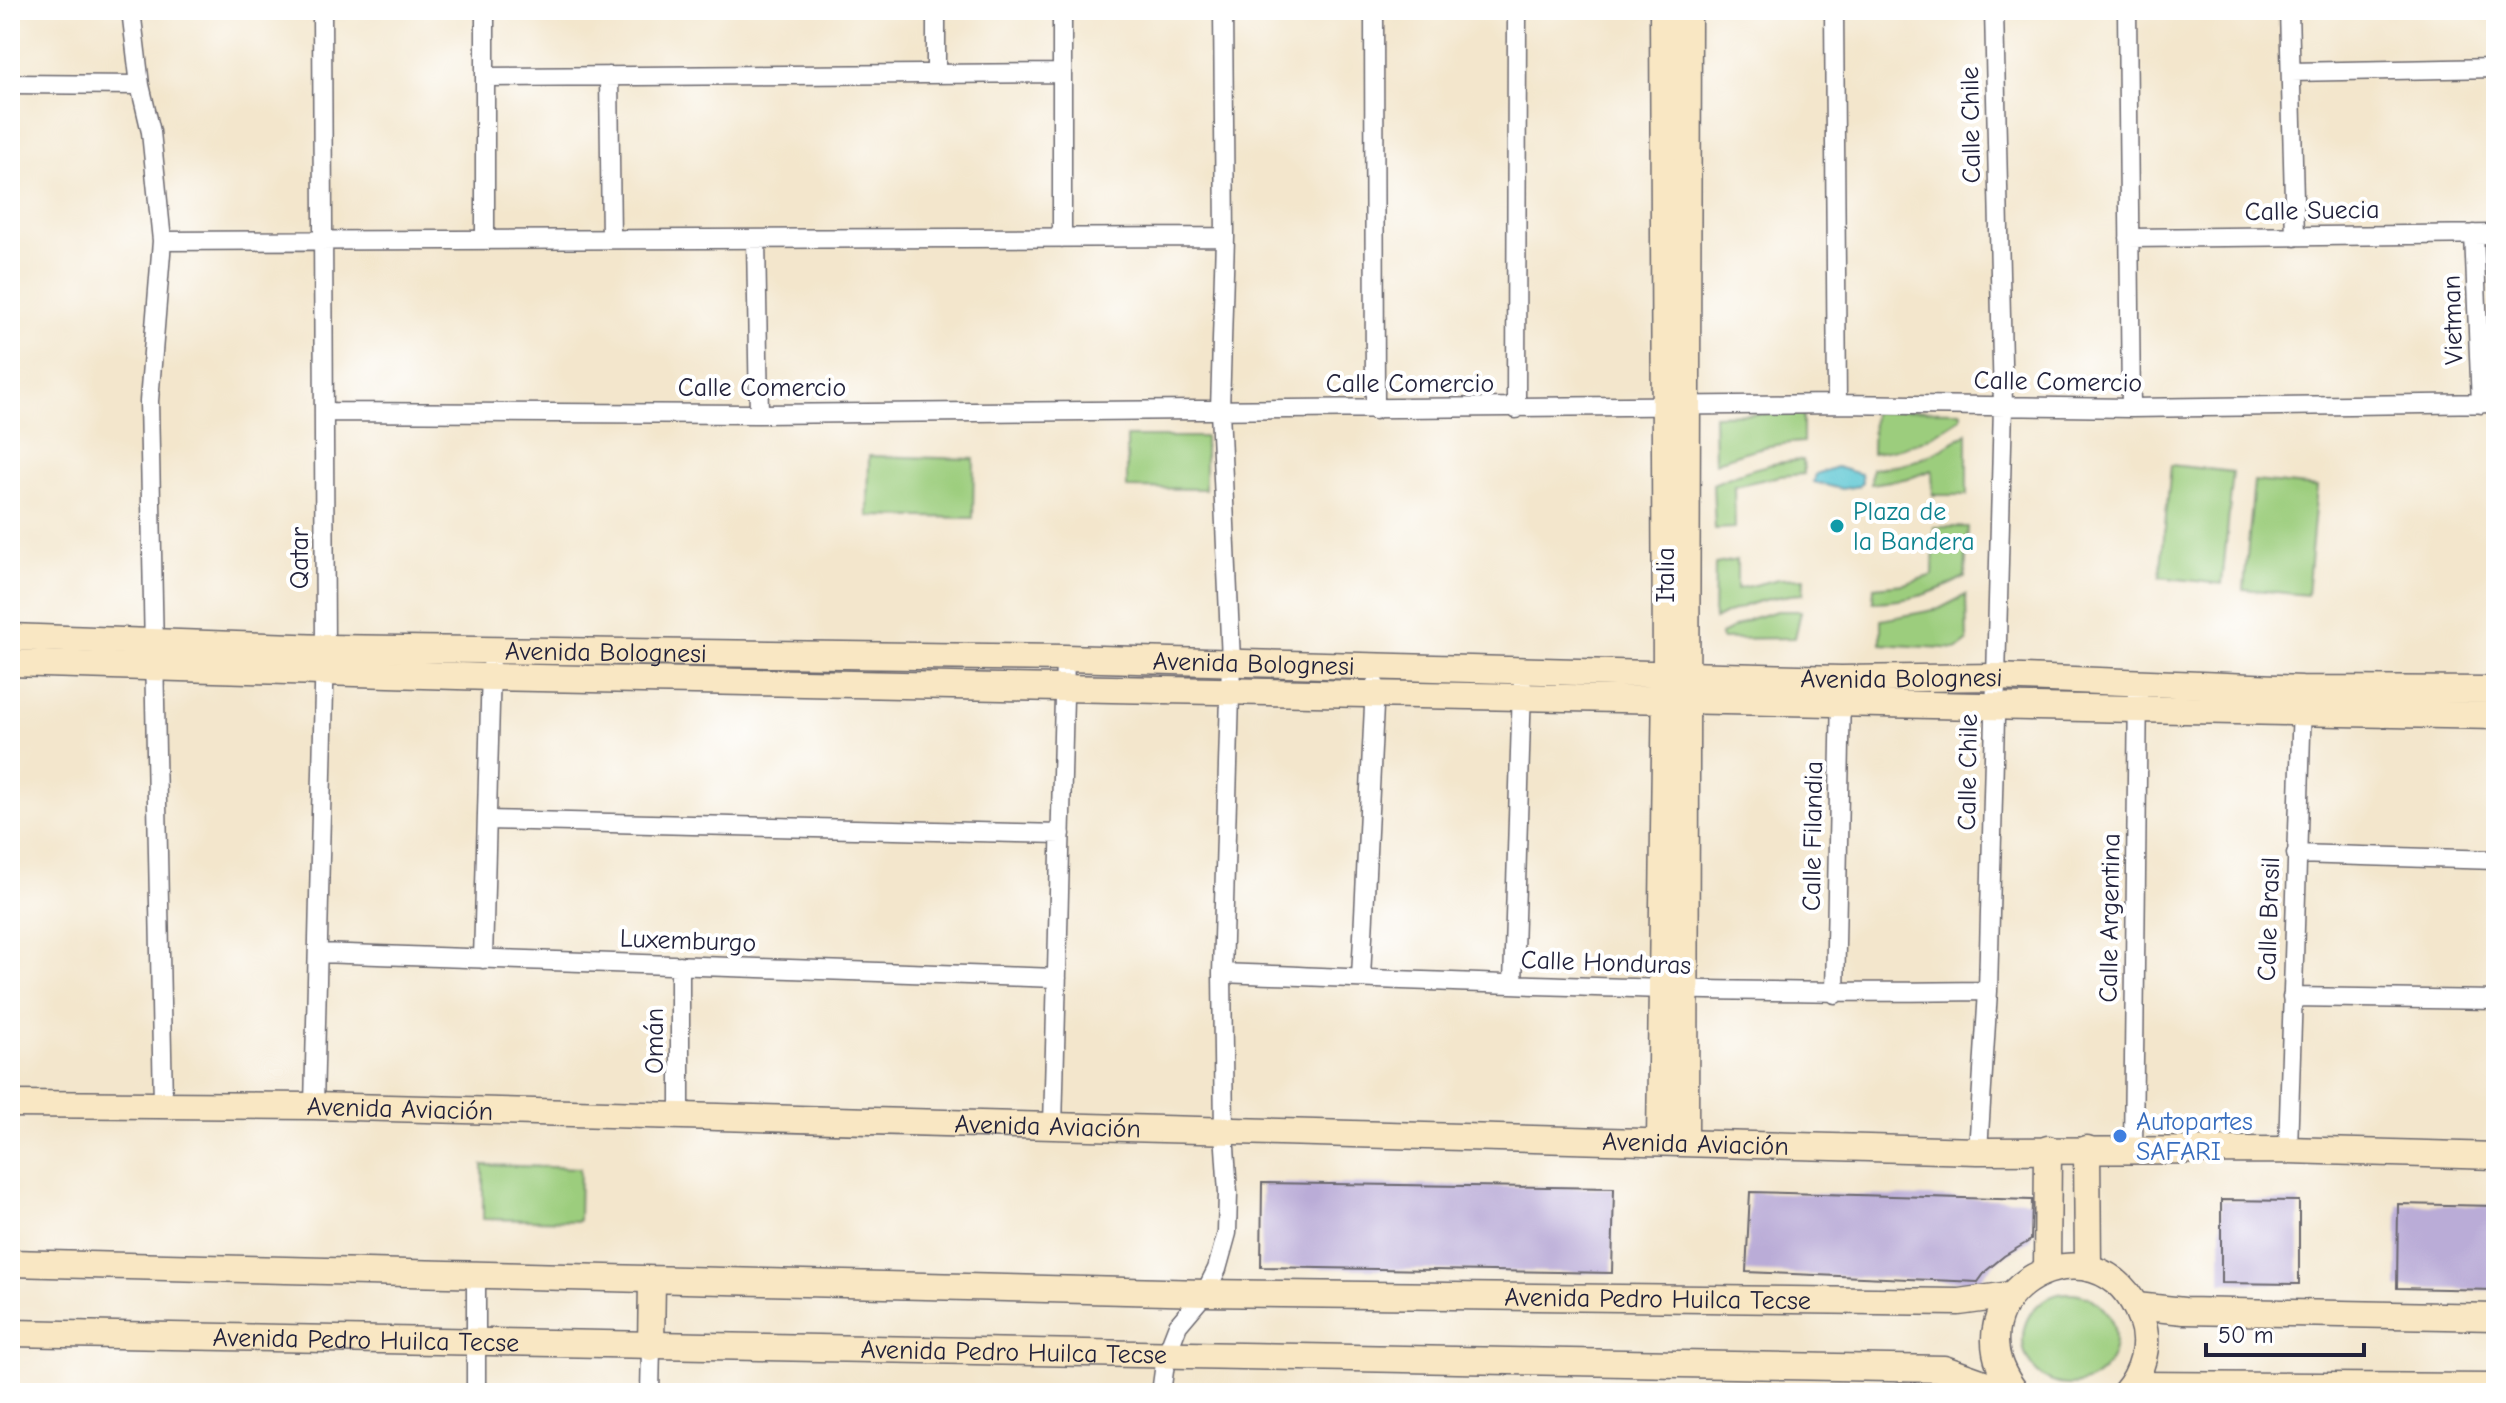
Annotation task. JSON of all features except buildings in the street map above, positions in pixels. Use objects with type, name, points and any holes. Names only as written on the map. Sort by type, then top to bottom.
[{"type":"street","points":[[131,10],[140,85],[151,132],[162,241],[149,401],[163,1103]]},
{"type":"street","name":"Qatar","points":[[314,1106],[325,660],[322,10]]},
{"type":"street","points":[[485,10],[485,240]]},
{"type":"street","points":[[936,10],[936,74]]},
{"type":"street","points":[[1062,10],[1062,238]]},
{"type":"street","points":[[1161,1393],[1166,1356],[1178,1325],[1205,1293],[1217,1269],[1227,1233],[1222,973],[1231,661],[1220,410],[1225,237],[1223,10]]},
{"type":"street","points":[[1374,10],[1375,410]]},
{"type":"street","points":[[1516,409],[1517,10]]},
{"type":"street","name":"Italia","points":[[1663,10],[1676,407],[1672,1141]]},
{"type":"street","points":[[1676,407],[1688,10]]},
{"type":"street","points":[[1834,10],[1837,404]]},
{"type":"street","name":"Calle Chile","points":[[1978,1151],[1988,991],[2003,406],[1994,10]]},
{"type":"street","points":[[2127,10],[2131,408]]},
{"type":"street","points":[[2289,10],[2295,237]]},
{"type":"street","points":[[2291,72],[2496,68]]},
{"type":"street","points":[[485,77],[1062,73]]},
{"type":"street","points":[[609,76],[611,239]]},
{"type":"street","points":[[10,84],[140,85]]},
{"type":"street","name":"Vietman","points":[[2474,234],[2489,404]]},
{"type":"street","name":"Calle Suecia","points":[[2129,238],[2496,234]]},
{"type":"street","points":[[162,241],[1225,237]]},
{"type":"street","points":[[756,239],[759,414]]},
{"type":"street","name":"Calle Comercio","points":[[324,412],[759,414],[1837,404],[2131,408],[2489,404]]},
{"type":"street","name":"Avenida Bolognesi","points":[[10,637],[154,655]]},
{"type":"street","points":[[483,959],[492,649]]},
{"type":"street","name":"Avenida Bolognesi","points":[[325,660],[492,649],[1231,661],[1522,670],[1676,688]]},
{"type":"street","name":"Avenida Bolognesi","points":[[11,663],[154,655],[325,660],[491,677],[1521,698],[1676,688],[1841,691],[1994,707],[2137,697],[2302,701],[2496,716]]},
{"type":"street","points":[[1053,1127],[1065,658]]},
{"type":"street","points":[[1361,978],[1376,665]]},
{"type":"street","points":[[1513,984],[1522,670]]},
{"type":"street","name":"Avenida Bolognesi","points":[[1841,691],[1996,677],[2137,697]]},
{"type":"street","name":"Avenida Bolognesi","points":[[2302,701],[2496,690]]},
{"type":"street","name":"Calle Filandia","points":[[1835,994],[1841,691]]},
{"type":"street","name":"Calle Argentina","points":[[2133,1152],[2137,697]]},
{"type":"street","name":"Calle Brasil","points":[[2288,1150],[2302,701]]},
{"type":"street","points":[[487,820],[1061,834]]},
{"type":"street","points":[[2296,854],[2496,860]]},
{"type":"street","name":"Luxemburgo","points":[[318,953],[1057,978]]},
{"type":"street","name":"Omán","points":[[680,965],[680,1116]]},
{"type":"street","name":"Calle Honduras","points":[[1222,973],[1674,991],[1835,994],[1988,991]]},
{"type":"street","points":[[2292,997],[2496,1000]]},
{"type":"street","name":"Avenida Aviación","points":[[10,1104],[314,1106],[1978,1151],[2288,1150],[2496,1156]]},
{"type":"street","points":[[2047,1269],[2048,1149]]},
{"type":"street","points":[[2087,1149],[2088,1268]]},
{"type":"street","name":"Avenida Pedro Huilca Tecse","points":[[10,1263],[1205,1293],[1959,1302],[2010,1295]]},
{"type":"street","points":[[2014,1393],[1997,1358],[1995,1336],[1999,1315],[2010,1295],[2033,1275],[2067,1266],[2088,1268],[2107,1275],[2124,1289],[2136,1306],[2143,1325],[2145,1346],[2141,1367],[2128,1389]]},
{"type":"street","points":[[476,1277],[476,1393]]},
{"type":"street","points":[[650,1393],[652,1280]]},
{"type":"street","points":[[2136,1306],[2184,1311],[2496,1317]]},
{"type":"street","name":"Avenida Pedro Huilca Tecse","points":[[10,1333],[1944,1369],[2014,1393]]},
{"type":"street","points":[[2128,1389],[2496,1387]]},
{"type":"lane","points":[[10,692],[11,663]]},
{"type":"green space","points":[[1873,410],[1961,411],[1961,418],[1919,442],[1872,453]]},
{"type":"green space","points":[[1803,413],[1803,442],[1758,448],[1715,463],[1714,415]]},
{"type":"green space","points":[[1967,433],[1967,495],[1933,495],[1932,470],[1910,478],[1871,484],[1872,468],[1922,458]]},
{"type":"green space","points":[[1127,437],[1205,437],[1205,489],[1127,488]]},
{"type":"green space","points":[[869,456],[974,459],[973,518],[868,516]]},
{"type":"green space","points":[[1803,460],[1804,474],[1734,486],[1735,528],[1715,529],[1713,484],[1757,468]]},
{"type":"green space","points":[[2171,465],[2233,472],[2222,584],[2160,577]]},
{"type":"green space","points":[[2254,481],[2317,487],[2307,595],[2244,589]]},
{"type":"green space","points":[[1934,527],[1968,527],[1965,577],[1921,596],[1873,602],[1874,587],[1904,584],[1933,575]]},
{"type":"green space","points":[[1737,560],[1737,589],[1779,579],[1804,578],[1803,594],[1757,602],[1714,620],[1715,564]]},
{"type":"green space","points":[[1966,595],[1967,642],[1958,649],[1881,644],[1881,620],[1939,609]]},
{"type":"green space","points":[[1777,611],[1801,611],[1795,638],[1721,639],[1721,634],[1750,619]]},
{"type":"green space","points":[[483,1165],[580,1168],[579,1221],[483,1219]]},
{"type":"green space","points":[[2069,1293],[2087,1297],[2101,1307],[2111,1321],[2115,1339],[2111,1357],[2101,1371],[2087,1381],[2069,1385],[2051,1381],[2037,1371],[2027,1357],[2023,1339],[2027,1321],[2037,1307],[2051,1297]]},
{"type":"water","points":[[1836,467],[1861,474],[1862,482],[1859,486],[1841,489],[1814,482],[1816,474]]},
{"type":"place","name":"Plaza de la Bandera","points":[[1837,526]]},
{"type":"place","name":"Autopartes SAFARI","points":[[2120,1136]]}]
